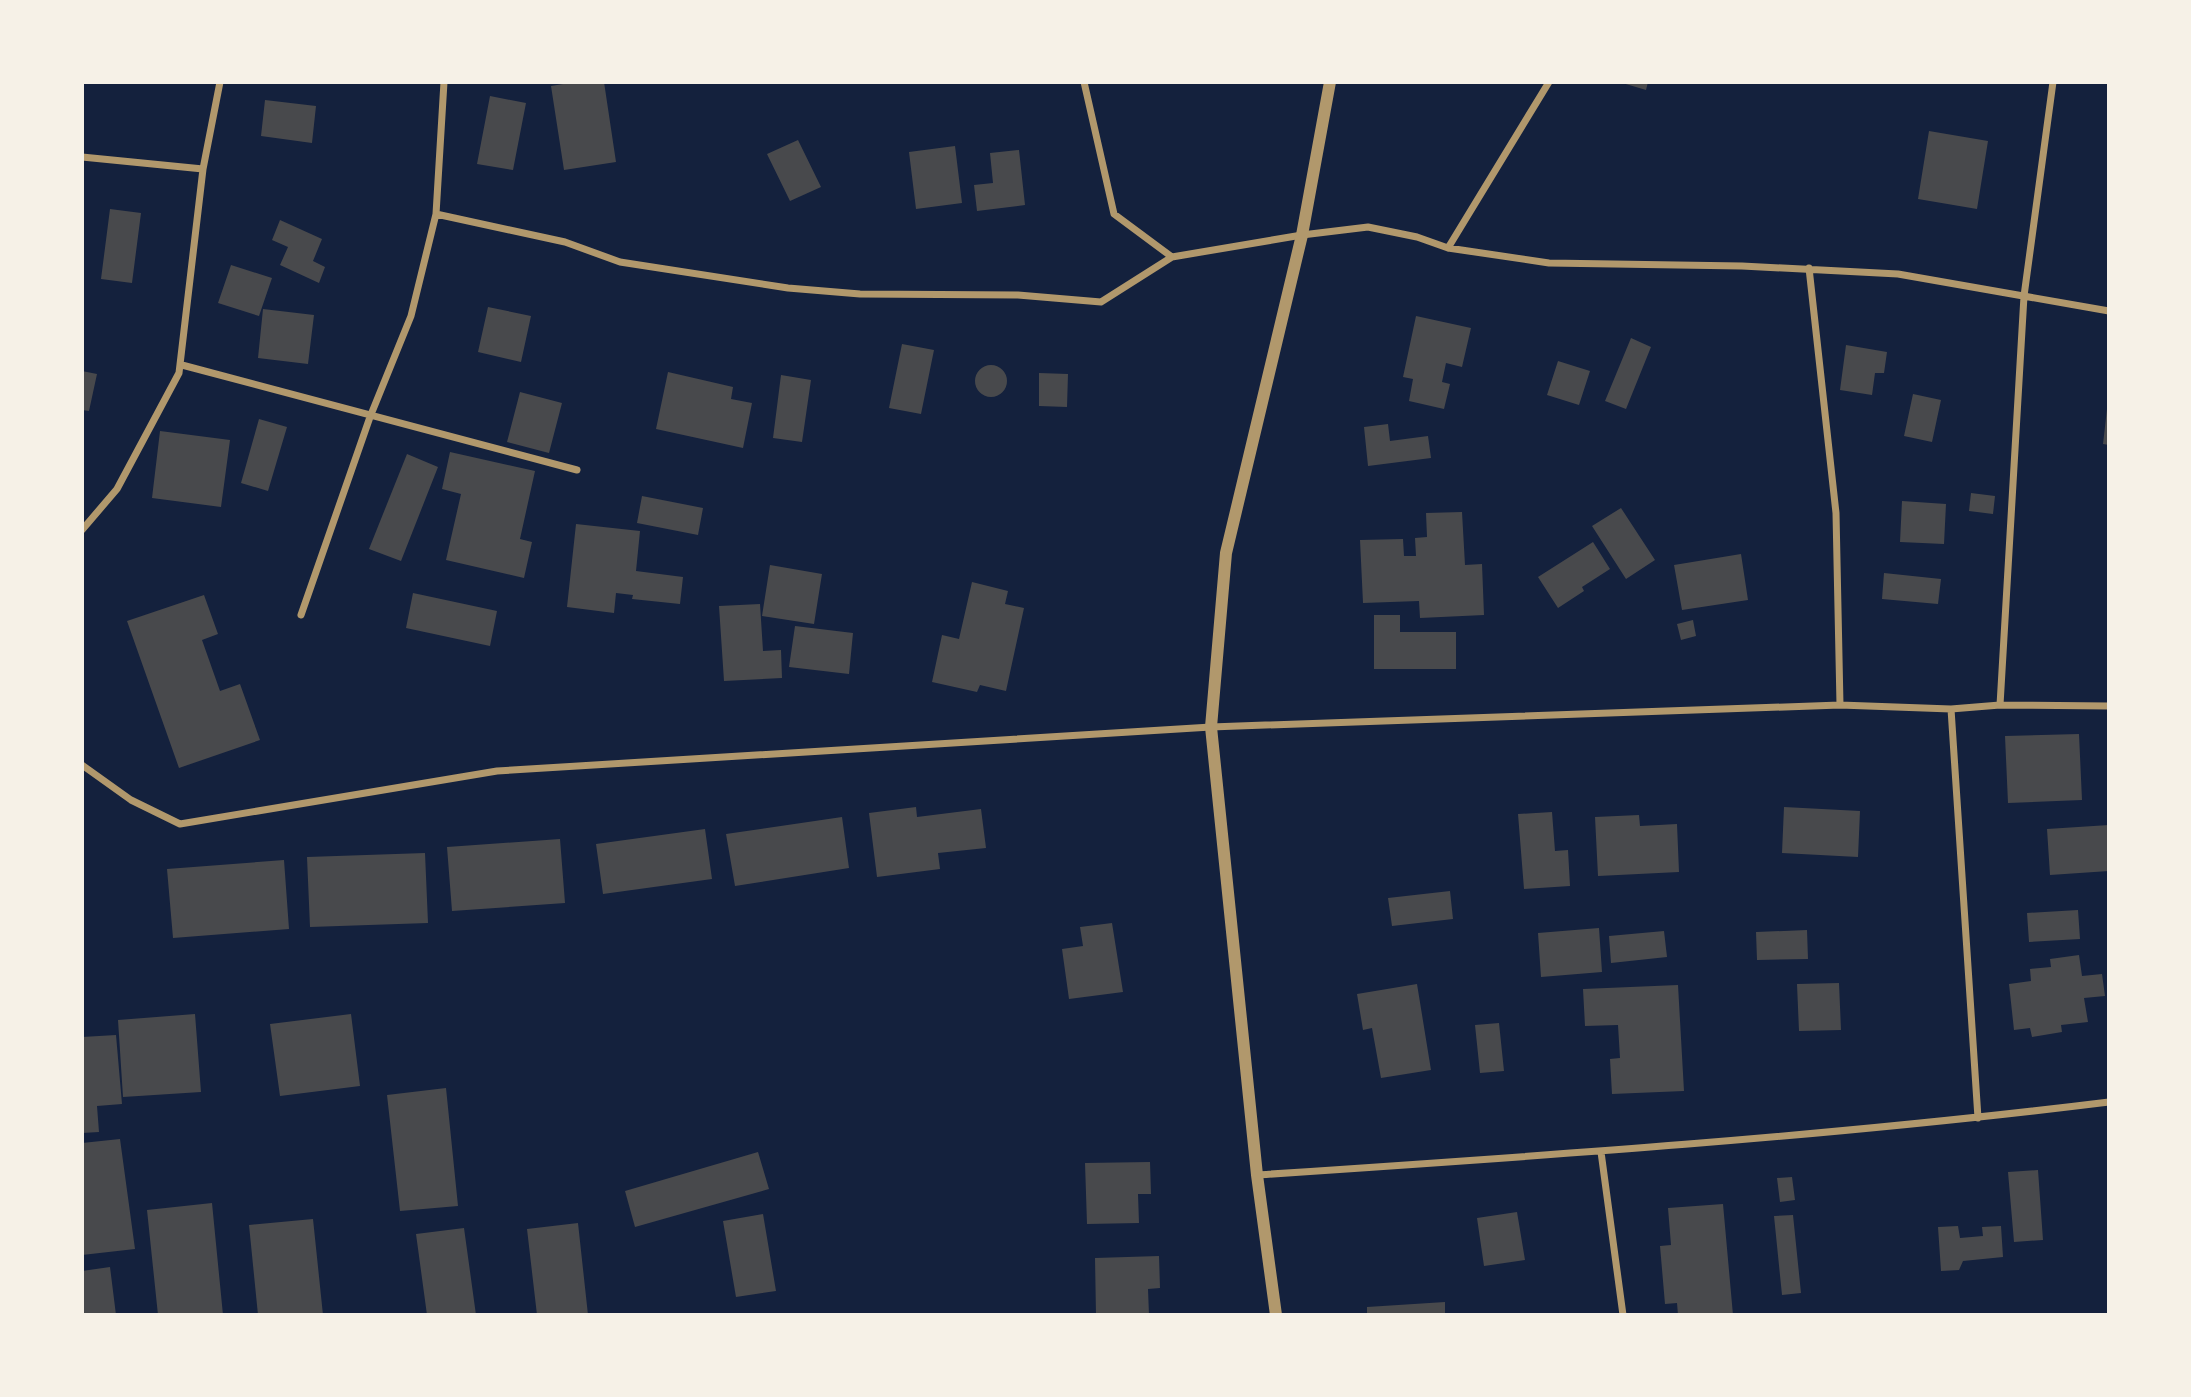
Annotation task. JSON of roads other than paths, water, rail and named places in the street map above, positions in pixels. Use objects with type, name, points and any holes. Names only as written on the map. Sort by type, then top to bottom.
[{"type":"street","points":[[82,530],[117,489],[182,365],[203,169],[220,82]]},
{"type":"street","points":[[301,615],[370,417],[411,316],[436,214],[444,82]]},
{"type":"street","points":[[1084,82],[1114,214],[1172,257]]},
{"type":"street","points":[[1276,1315],[1257,1175],[1211,727],[1226,553],[1302,235],[1330,82]]},
{"type":"street","points":[[1448,248],[1549,82]]},
{"type":"street","points":[[2000,705],[2024,296],[2053,82]]},
{"type":"street","points":[[82,158],[203,169]]},
{"type":"street","points":[[436,214],[565,242],[620,262],[788,288],[860,294],[1018,295],[1101,302],[1172,257],[1302,235],[1368,228],[1418,237],[1448,248],[1549,263],[1809,268],[1898,274],[2109,311]]},
{"type":"street","points":[[1809,268],[1836,513],[1840,705]]},
{"type":"street","points":[[182,365],[577,470]]},
{"type":"street","points":[[82,765],[131,800],[180,824],[497,771],[1211,727],[1840,705],[1951,709],[2000,705],[2109,706]]},
{"type":"street","points":[[1951,709],[1978,1118]]},
{"type":"street","points":[[1257,1175],[1601,1152],[1978,1118],[2109,1102]]},
{"type":"street","points":[[1601,1152],[1623,1315]]}]
